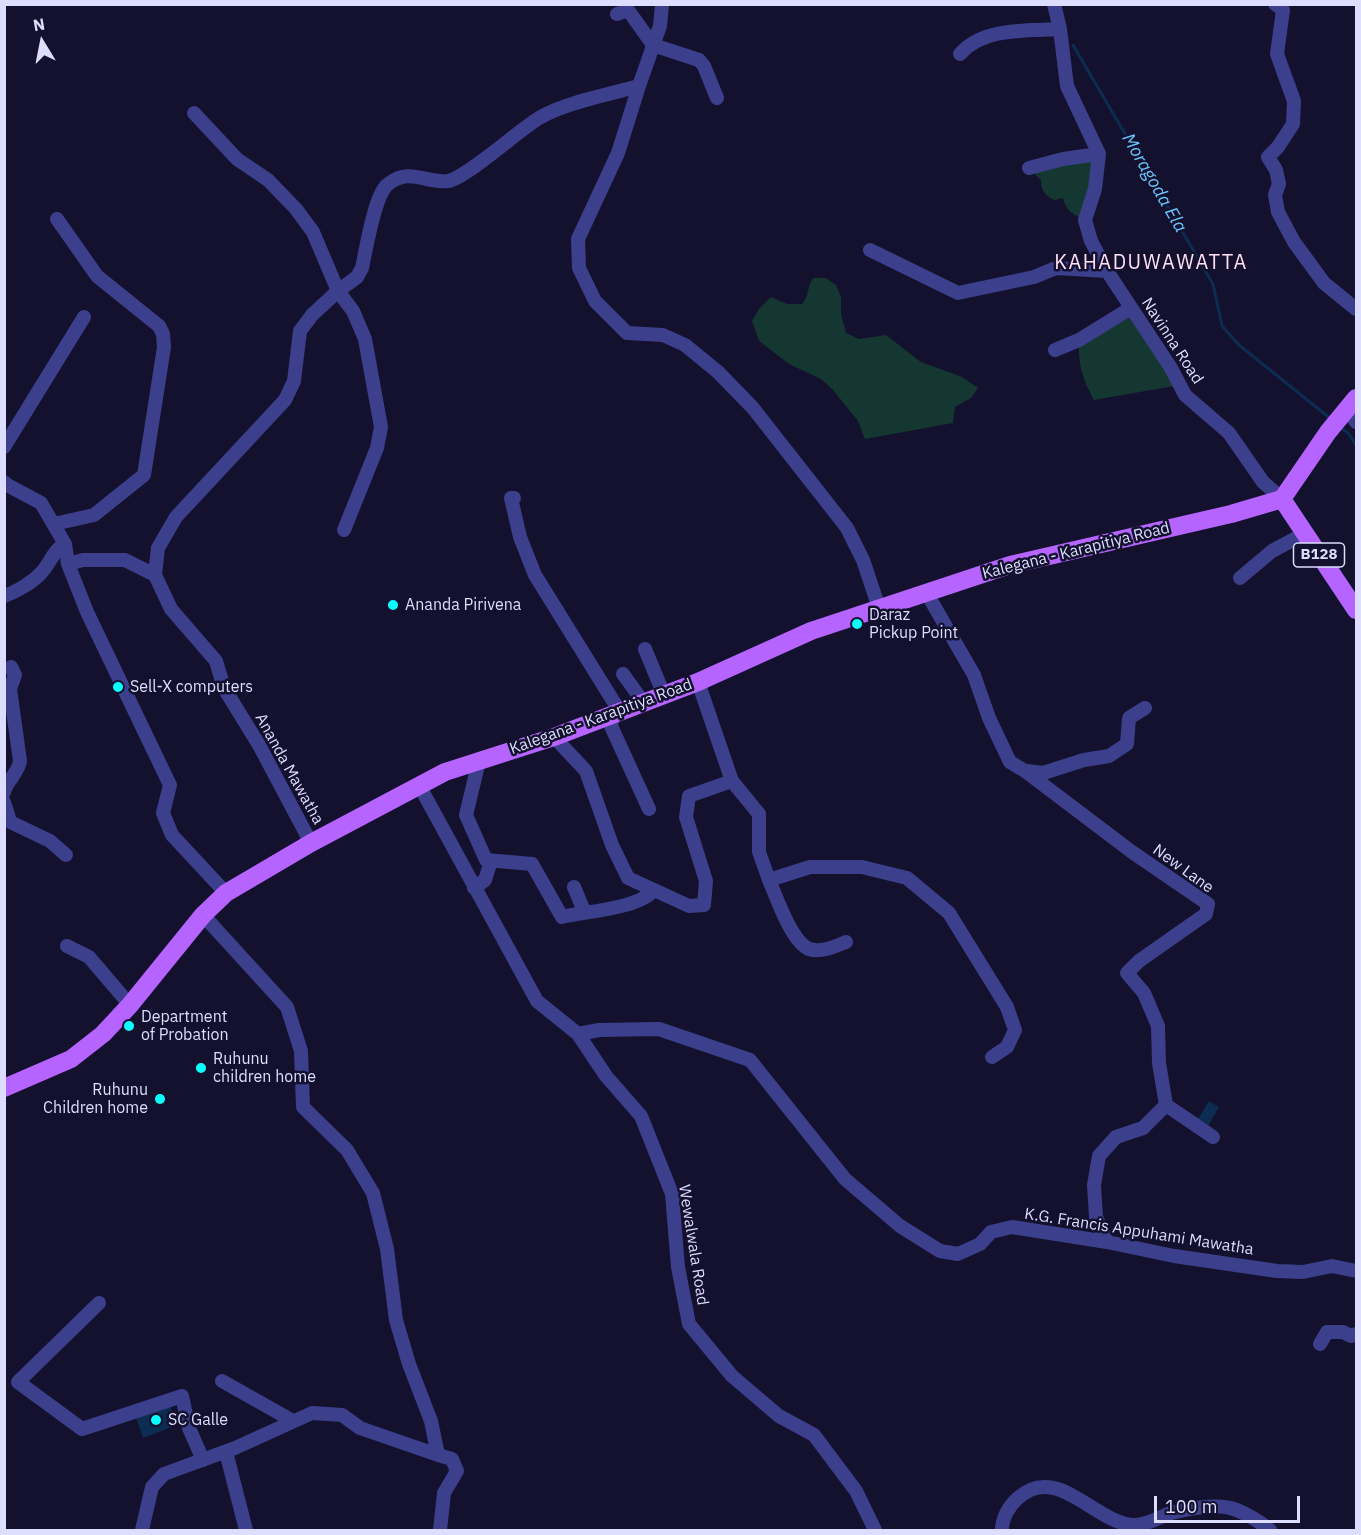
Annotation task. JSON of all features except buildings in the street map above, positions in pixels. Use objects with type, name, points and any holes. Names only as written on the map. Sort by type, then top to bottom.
[{"type":"main road","points":[[1282,499],[1328,432],[1351,411]]},
{"type":"main road","name":"Kalegana - Karapitiya Road","points":[[4,1088],[71,1059],[103,1034],[130,1005],[203,915],[226,894],[310,843],[445,772],[554,737],[698,682],[811,631],[927,592],[1010,565],[1231,514],[1282,499]]},
{"type":"main road","name":"B128","points":[[1282,499],[1356,610]]},
{"type":"street","points":[[662,4],[660,26],[618,153],[578,239],[579,268],[595,301],[627,333],[663,334],[685,345],[717,372],[753,408],[847,528],[863,560],[879,608]]},
{"type":"street","points":[[1029,168],[1063,159],[1099,154],[1067,86],[1060,29],[1054,4]]},
{"type":"street","points":[[1275,4],[1282,10],[1277,54],[1294,101],[1293,124],[1278,147],[1268,157],[1276,170],[1278,184],[1275,195],[1278,212],[1294,242],[1324,283],[1356,309]]},
{"type":"street","points":[[617,14],[628,10],[653,45],[699,60],[704,66],[717,98]]},
{"type":"street","points":[[960,54],[976,40],[1000,34],[1060,29]]},
{"type":"street","points":[[68,564],[83,560],[125,560],[154,575],[158,548],[176,517],[285,400],[294,381],[300,331],[312,315],[357,277],[362,268],[376,206],[386,186],[404,176],[449,181],[465,172],[540,117],[584,101],[639,86]]},
{"type":"street","points":[[194,113],[237,159],[268,180],[296,209],[313,232],[338,291],[354,312],[365,339],[381,427],[377,448],[344,530]]},
{"type":"street","name":"Navinna Road","points":[[1099,154],[1095,189],[1085,220],[1091,241],[1107,271],[1171,368],[1185,395],[1229,433],[1263,482],[1282,499]]},
{"type":"street","points":[[54,524],[94,515],[144,475],[164,347],[163,334],[159,326],[97,276],[57,219]]},
{"type":"street","points":[[870,250],[957,293],[1034,278],[1056,268],[1107,271]]},
{"type":"street","points":[[1055,350],[1079,340],[1131,308]]},
{"type":"street","points":[[4,447],[84,317]]},
{"type":"street","points":[[4,482],[41,503],[65,544],[68,564],[87,612],[170,785],[163,813],[172,835],[226,894]]},
{"type":"street","points":[[514,498],[511,498],[520,537],[535,575],[616,713],[611,726],[649,809]]},
{"type":"street","points":[[1240,578],[1272,551],[1304,534]]},
{"type":"street","points":[[4,596],[41,574],[57,549],[65,544]]},
{"type":"street","name":"Ananda Mawatha","points":[[154,575],[171,609],[216,662],[224,688],[259,745],[310,843]]},
{"type":"street","name":"New Lane","points":[[927,592],[974,675],[989,718],[1010,762],[1132,852],[1208,904],[1206,914],[1127,973],[1144,993],[1158,1026],[1159,1063],[1166,1105]]},
{"type":"street","points":[[645,649],[664,695]]},
{"type":"street","points":[[4,792],[7,783],[19,770],[20,761],[10,689],[15,675],[10,667]]},
{"type":"street","points":[[623,674],[644,703]]},
{"type":"street","points":[[698,682],[732,781],[759,814],[759,852],[769,880],[798,940],[811,950],[831,949],[846,942]]},
{"type":"street","points":[[1025,771],[1043,773],[1084,760],[1109,756],[1127,744],[1129,718],[1145,708]]},
{"type":"street","points":[[554,737],[586,771],[612,845],[628,878],[689,906],[704,905],[706,881],[686,817],[689,796],[732,781]]},
{"type":"street","points":[[479,761],[466,815],[486,861],[532,864],[562,917],[584,911],[622,906],[648,897],[654,890]]},
{"type":"street","name":"Wewalwala Road","points":[[419,785],[537,1001],[578,1034],[606,1076],[640,1116],[672,1194],[678,1267],[689,1324],[732,1376],[779,1416],[814,1435],[856,1491],[875,1530]]},
{"type":"street","points":[[4,802],[7,820],[50,841],[66,855]]},
{"type":"street","points":[[474,888],[485,880],[491,861]]},
{"type":"street","points":[[769,880],[810,867],[862,867],[907,878],[949,913],[1007,1007],[1015,1030],[1007,1047],[992,1057]]},
{"type":"street","points":[[574,887],[584,911]]},
{"type":"street","points":[[203,915],[287,1007],[301,1050],[303,1107],[347,1150],[373,1193],[387,1249],[396,1320],[409,1364],[431,1421],[438,1455]]},
{"type":"street","points":[[68,946],[89,957],[130,1005]]},
{"type":"street","name":"K.G. Francis Appuhami Mawatha","points":[[578,1034],[598,1030],[659,1029],[750,1060],[845,1179],[900,1226],[939,1251],[958,1254],[980,1244],[992,1232],[1012,1227],[1107,1242],[1174,1256],[1277,1271],[1303,1272],[1332,1266],[1356,1271]]},
{"type":"street","points":[[1107,1242],[1096,1217],[1094,1185],[1099,1156],[1116,1137],[1143,1128],[1166,1105],[1213,1137]]},
{"type":"street","points":[[99,1303],[18,1382],[82,1429],[182,1396],[189,1428],[203,1460]]},
{"type":"street","points":[[1320,1344],[1327,1332],[1343,1332],[1351,1336],[1356,1334]]},
{"type":"street","points":[[222,1381],[293,1421]]},
{"type":"street","points":[[142,1530],[152,1487],[164,1474],[226,1452],[312,1413],[342,1415],[360,1428],[452,1459],[457,1471],[444,1493],[440,1530]]},
{"type":"street","points":[[226,1452],[246,1530]]},
{"type":"street","points":[[1002,1530],[1006,1513],[1014,1502],[1023,1493],[1040,1487],[1061,1489],[1125,1523],[1143,1524],[1186,1510],[1231,1508],[1264,1524],[1270,1530]]},
{"type":"green space","points":[[1099,154],[1085,220],[1071,212],[1063,198],[1054,200],[1046,194],[1041,180],[1029,168]]},
{"type":"green space","points":[[813,278],[826,278],[836,285],[841,297],[841,314],[846,333],[859,339],[886,335],[921,362],[962,377],[978,388],[971,398],[955,407],[953,423],[865,439],[858,421],[833,390],[821,379],[789,364],[759,341],[752,321],[759,309],[771,297],[787,304],[802,304]]},
{"type":"green space","points":[[1131,308],[1180,385],[1094,400],[1082,371],[1079,340]]},
{"type":"water","points":[[1209,1101],[1219,1107],[1207,1128],[1196,1122]]},
{"type":"water","name":"SC Galle","points":[[169,1403],[177,1425],[143,1438],[135,1415]]},
{"type":"waterway","name":"Moragoda Ela","points":[[1073,45],[1213,284],[1222,326],[1239,345],[1331,419]]},
{"type":"waterway","name":"Moragoda Ela","points":[[1340,427],[1349,434],[1356,445]]},
{"type":"place","name":"Ananda Pirivena","points":[[393,605]]},
{"type":"place","name":"Daraz Pickup Point","points":[[857,624]]},
{"type":"place","name":"Sell-X computers","points":[[118,687]]},
{"type":"place","name":"Department of Probation","points":[[129,1026]]},
{"type":"place","name":"Ruhunu children home","points":[[201,1068]]},
{"type":"place","name":"Ruhunu Children home","points":[[160,1099]]},
{"type":"place","name":"SC Galle","points":[[156,1420]]},
{"type":"district","name":"KAHADUWAWATTA","points":[[1151,263]]}]
